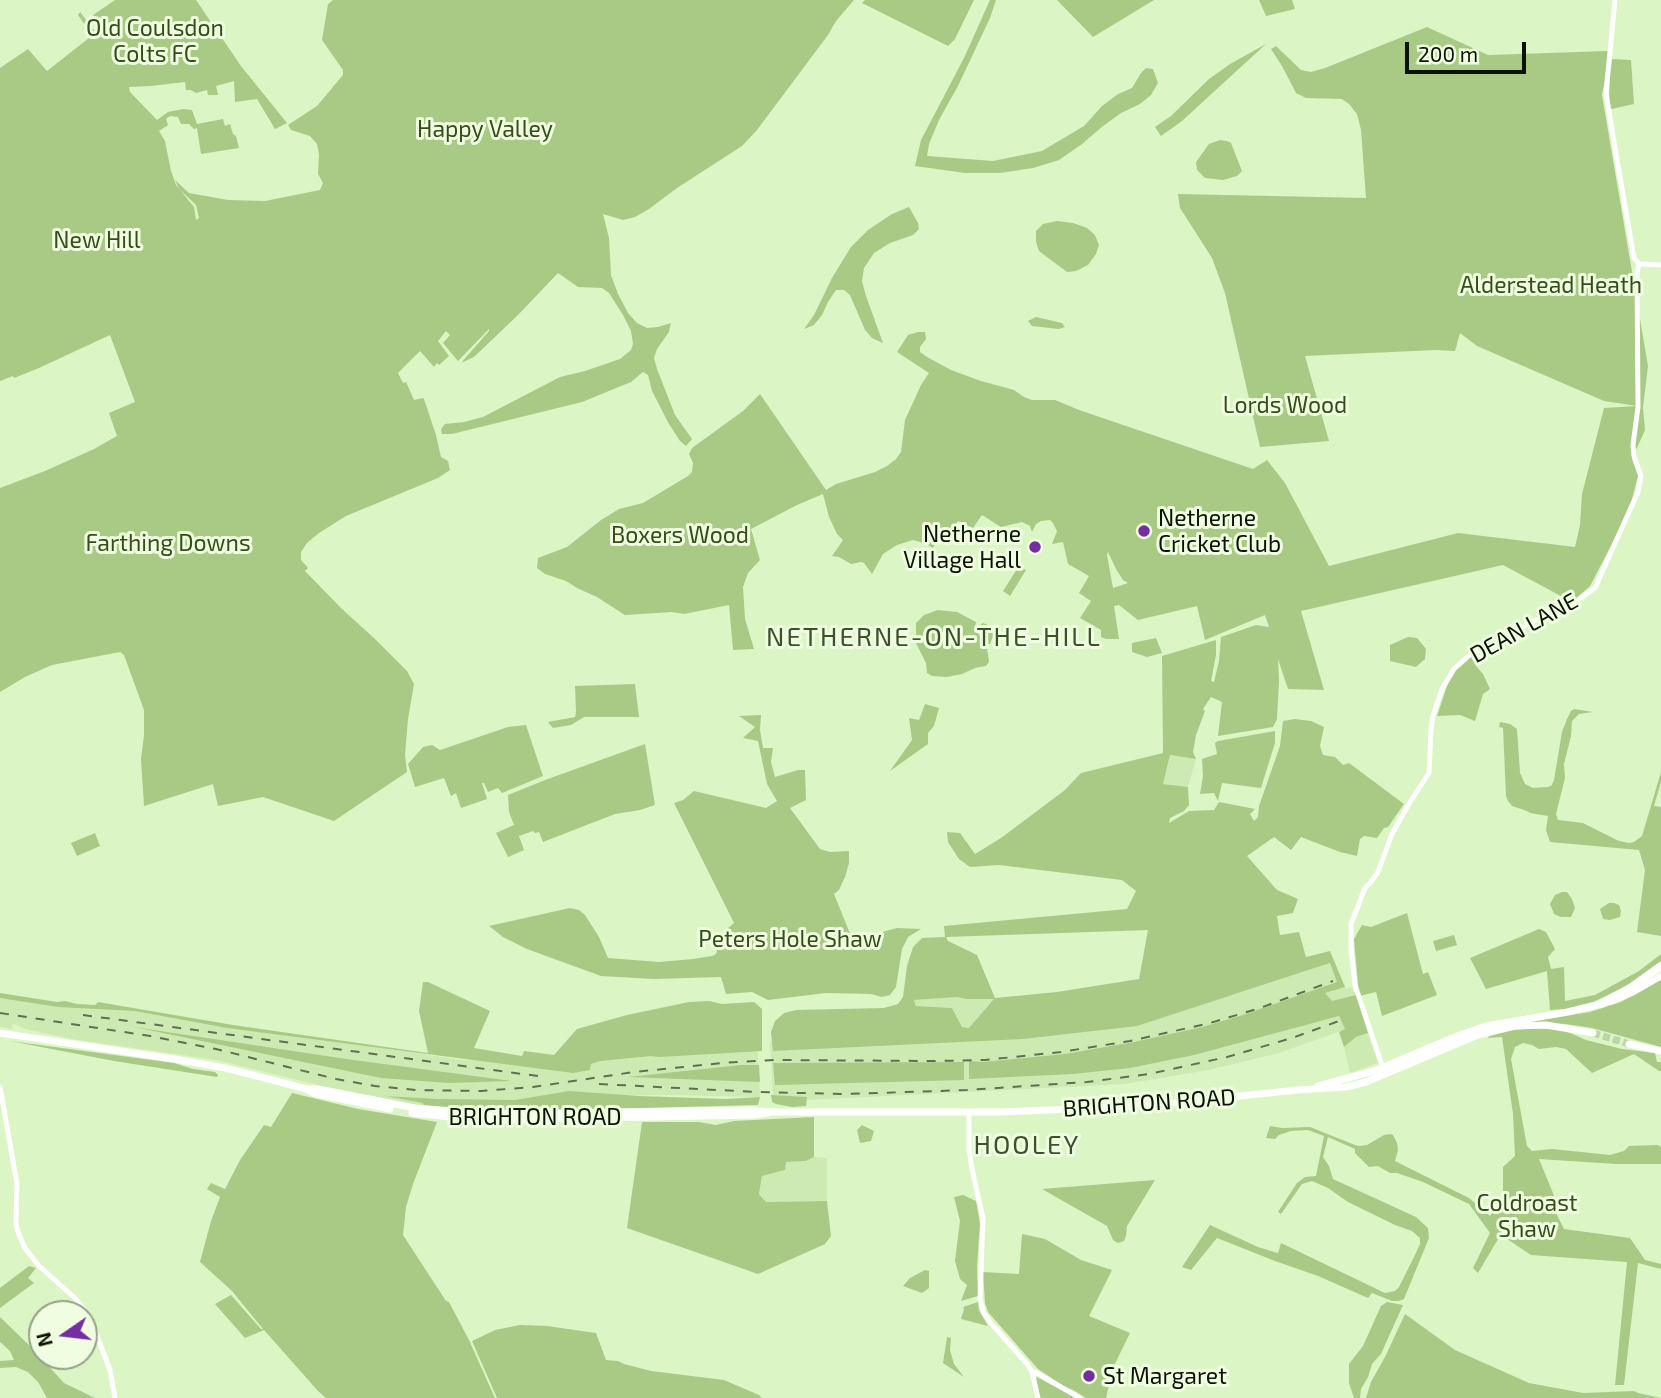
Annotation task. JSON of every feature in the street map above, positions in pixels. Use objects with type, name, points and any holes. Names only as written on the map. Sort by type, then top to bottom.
[{"type":"highway","points":[[1384,1071],[1458,1035],[1486,1026],[1601,1004],[1632,987],[1661,966]]},
{"type":"highway","points":[[1384,1071],[1507,1027],[1546,1025],[1593,1033]]},
{"type":"highway","name":"BRIGHTON ROAD","points":[[0,1033],[225,1068],[306,1089],[415,1108],[491,1114],[750,1110],[917,1112],[932,1116],[993,1115],[1000,1112],[1156,1105],[1297,1090],[1384,1071]]},
{"type":"highway","points":[[1629,1044],[1661,1051]]},
{"type":"main road","points":[[1601,1004],[1619,999],[1661,976]]},
{"type":"street","name":"DEAN LANE","points":[[1384,1071],[1355,985],[1351,924],[1365,888],[1378,872],[1392,834],[1429,773],[1430,729],[1441,690],[1454,669],[1472,653],[1513,634],[1529,623],[1563,611],[1594,588],[1638,492],[1641,476],[1633,445],[1638,407],[1639,264],[1634,257],[1606,93],[1615,0]]},
{"type":"street","points":[[1639,264],[1661,265]]},
{"type":"street","points":[[0,1087],[17,1184],[18,1232],[25,1248],[39,1266],[75,1298],[89,1315],[107,1361],[116,1398]]},
{"type":"street","points":[[969,1114],[972,1169],[983,1218],[982,1307],[986,1317],[1028,1365],[1038,1398]]},
{"type":"street","points":[[1032,1372],[1080,1398]]},
{"type":"shaded area","points":[[1170,755],[1196,759],[1188,787],[1163,784]]},
{"type":"shaded area","points":[[1330,963],[1346,989],[1351,987],[1356,995],[1353,995],[1358,1025],[1279,1053],[1209,1070],[1125,1084],[807,1100],[773,1097],[770,1041],[988,1036],[1144,1016],[1237,994]]},
{"type":"shaded area","points":[[0,998],[135,1011],[462,1060],[569,1062],[757,1041],[760,1097],[569,1096],[513,1103],[424,1103],[424,1107],[359,1095],[216,1060],[72,1039],[25,1029],[12,1023],[13,1029],[0,1027]]},
{"type":"shaded area","points":[[995,998],[970,1028],[962,1027],[952,1008],[916,1006],[914,1000]]},
{"type":"shaded area","points":[[1368,1033],[1378,1063],[1350,1073],[1344,1047],[1356,1037]]},
{"type":"shaded area","points":[[814,1157],[827,1158],[827,1201],[766,1202],[759,1194],[762,1176],[785,1170],[785,1162],[806,1161]]},
{"type":"green space","points":[[115,0],[196,0],[241,66],[287,123],[275,129],[257,99],[235,102],[234,81],[216,86],[218,95],[208,95],[207,90],[196,93],[186,90],[185,82],[129,87],[130,92],[157,120],[168,112],[183,109],[192,110],[197,124],[223,119],[225,126],[230,124],[239,148],[201,154],[197,128],[181,124],[178,117],[170,116],[166,119],[168,125],[159,131],[165,141],[171,171],[176,185],[179,188],[175,180],[189,193],[228,200],[265,201],[320,190],[323,183],[318,174],[317,144],[310,136],[291,130],[288,125],[317,106],[343,75],[343,70],[322,40],[328,4],[333,0],[854,0],[757,130],[742,146],[635,217],[623,220],[603,214],[609,238],[611,275],[628,313],[637,323],[647,328],[671,323],[669,332],[654,358],[675,415],[692,439],[686,446],[669,424],[652,391],[648,375],[643,372],[631,382],[582,402],[452,434],[442,434],[441,429],[445,424],[483,417],[560,377],[620,359],[631,350],[631,331],[609,293],[602,288],[578,287],[558,273],[474,357],[461,363],[489,329],[458,361],[443,343],[450,335],[446,331],[438,341],[449,356],[439,365],[437,363],[434,367],[420,351],[398,373],[403,383],[406,382],[414,400],[424,399],[441,457],[448,461],[450,470],[438,478],[346,516],[319,533],[301,552],[301,560],[308,568],[305,571],[407,671],[414,684],[405,755],[407,772],[334,821],[263,797],[218,806],[213,784],[144,806],[141,759],[144,710],[124,655],[120,652],[52,665],[0,692],[0,488],[45,471],[117,436],[109,413],[135,402],[110,335],[39,368],[0,381],[0,68],[28,49],[47,71],[89,38],[78,15],[80,12],[95,31],[98,22],[93,15]],"holes":[[[180,190],[196,205],[199,218],[196,220],[194,207]]]},
{"type":"green space","points":[[865,0],[974,0],[955,39],[948,46],[862,3]]},
{"type":"green space","points":[[990,0],[996,0],[990,18],[939,120],[927,156],[993,161],[1042,151],[1084,126],[1102,106],[1132,88],[1146,68],[1153,69],[1158,83],[1151,95],[1140,104],[1121,113],[1059,160],[1033,168],[1000,173],[965,173],[915,166],[921,140],[964,58]]},
{"type":"green space","points":[[1057,0],[1154,0],[1093,37]]},
{"type":"green space","points":[[1259,0],[1292,0],[1295,9],[1266,16]]},
{"type":"green space","points":[[1427,27],[1488,55],[1607,51],[1610,55],[1602,95],[1648,366],[1643,407],[1645,430],[1632,459],[1638,476],[1629,511],[1590,586],[1572,602],[1503,565],[1301,611],[1324,690],[1288,689],[1278,659],[1277,719],[1273,727],[1218,736],[1222,702],[1211,697],[1203,709],[1205,711],[1196,735],[1193,752],[1196,759],[1170,755],[1163,784],[1188,787],[1189,805],[1184,811],[1170,818],[1169,823],[1189,811],[1214,810],[1219,802],[1255,809],[1250,814],[1254,821],[1258,817],[1259,806],[1280,746],[1283,721],[1295,719],[1311,721],[1324,727],[1320,746],[1323,755],[1335,757],[1343,765],[1349,763],[1404,804],[1377,838],[1364,836],[1360,839],[1357,856],[1301,837],[1291,850],[1274,837],[1247,856],[1277,890],[1298,899],[1293,913],[1277,916],[1280,935],[1299,932],[1306,957],[1330,951],[1345,987],[1325,993],[1332,1001],[1356,995],[1368,1033],[1356,1037],[1344,1047],[1339,1032],[1345,1029],[1339,1016],[1194,1055],[1130,1068],[1073,1074],[969,1079],[969,1061],[1065,1054],[1134,1042],[1243,1015],[1337,982],[1330,963],[1137,1026],[1023,1039],[773,1051],[771,1032],[775,1021],[784,1013],[796,1010],[884,1008],[898,1004],[903,997],[907,966],[913,947],[922,938],[945,937],[944,926],[1127,909],[1136,891],[1122,880],[999,865],[970,867],[959,859],[948,842],[947,832],[960,833],[975,854],[1065,790],[1081,773],[1163,753],[1162,656],[1216,640],[1211,681],[1214,682],[1221,637],[1256,625],[1269,627],[1265,615],[1205,640],[1197,606],[1138,620],[1119,605],[1114,606],[1119,639],[1101,637],[1101,630],[1080,618],[1091,601],[1079,593],[1089,576],[1068,564],[1063,542],[1052,544],[1057,531],[1050,520],[1036,524],[1032,532],[1030,526],[1022,522],[1001,527],[982,515],[973,528],[958,521],[946,539],[940,536],[933,548],[913,540],[897,545],[883,554],[872,574],[864,563],[851,564],[832,556],[843,540],[829,517],[823,494],[751,529],[760,560],[748,573],[743,587],[745,619],[754,649],[733,650],[729,605],[684,614],[672,612],[625,615],[597,597],[537,568],[538,558],[567,547],[619,509],[643,503],[688,476],[692,472],[693,463],[689,454],[692,448],[743,411],[760,394],[826,490],[836,484],[875,472],[887,466],[901,452],[905,420],[929,373],[897,352],[908,335],[925,332],[926,339],[920,352],[951,370],[1014,390],[1032,400],[1055,400],[1253,469],[1267,460],[1285,483],[1329,566],[1458,533],[1575,547],[1582,494],[1604,408],[1637,406],[1604,401],[1477,346],[1460,333],[1455,351],[1305,356],[1329,441],[1260,447],[1225,293],[1212,258],[1180,208],[1178,194],[1366,198],[1361,130],[1357,114],[1342,99],[1306,98],[1296,93],[1271,49],[1276,46],[1301,70],[1311,72]],"holes":[[[1108,552],[1123,580],[1128,583],[1113,588]],[[1148,930],[1139,979],[1057,992],[995,998],[977,955],[948,941],[946,937]],[[957,997],[994,999],[969,1028],[962,1027],[952,1008],[916,1006],[914,1000]]]},
{"type":"green space","points":[[1266,44],[1182,121],[1161,136],[1155,127],[1171,116],[1209,79]]},
{"type":"green space","points":[[1612,59],[1631,60],[1634,104],[1612,109],[1609,106]]},
{"type":"green space","points":[[1220,140],[1231,143],[1242,171],[1237,176],[1223,180],[1205,178],[1197,170],[1196,162],[1209,144]]},
{"type":"green space","points":[[909,207],[919,229],[913,235],[890,243],[874,253],[864,268],[862,281],[883,343],[872,338],[865,330],[850,295],[844,290],[836,290],[814,325],[804,329],[851,247],[868,230],[892,214]]},
{"type":"green space","points":[[1057,221],[1087,228],[1095,235],[1099,245],[1088,265],[1067,272],[1039,251],[1036,231],[1043,224]]},
{"type":"green space","points":[[1036,317],[1062,323],[1065,327],[1059,329],[1032,326],[1028,321]]},
{"type":"green space","points":[[1019,566],[1026,570],[1010,596],[1003,591]]},
{"type":"green space","points":[[938,610],[957,612],[976,622],[975,628],[987,648],[989,662],[986,666],[947,677],[927,673],[926,663],[916,643],[916,623],[924,615]]},
{"type":"green space","points":[[983,623],[988,625],[994,634],[990,644],[979,631]]},
{"type":"green space","points":[[1408,637],[1417,638],[1426,649],[1425,659],[1416,667],[1390,661],[1390,645]]},
{"type":"green space","points":[[1156,638],[1162,653],[1147,657],[1132,652],[1132,643]]},
{"type":"green space","points":[[1472,653],[1476,666],[1490,689],[1483,694],[1475,721],[1460,715],[1437,716],[1451,674]]},
{"type":"green space","points":[[635,684],[639,717],[584,717],[571,725],[553,728],[548,722],[575,717],[575,686]]},
{"type":"green space","points":[[925,704],[939,708],[934,726],[928,733],[928,744],[890,771],[912,740],[909,718],[919,720]]},
{"type":"green space","points":[[1574,709],[1593,712],[1579,714],[1572,721],[1564,764],[1565,778],[1556,814],[1558,820],[1583,823],[1619,841],[1634,842],[1642,836],[1661,772],[1654,806],[1661,807],[1661,936],[1637,932],[1645,870],[1639,850],[1550,842],[1546,830],[1548,816],[1512,806],[1506,796],[1503,728],[1499,727],[1500,722],[1517,729],[1520,773],[1525,784],[1533,788],[1548,787],[1554,780],[1562,732]]},
{"type":"green space","name":"Peters Hole Shaw","points":[[761,715],[763,748],[773,748],[771,762],[775,777],[805,770],[806,800],[790,808],[820,849],[830,852],[849,851],[845,877],[834,894],[857,951],[882,932],[897,928],[921,929],[908,937],[902,949],[896,987],[890,995],[882,997],[871,994],[826,993],[768,1000],[752,992],[726,994],[721,977],[653,979],[601,976],[527,949],[503,937],[489,926],[570,908],[585,915],[608,958],[659,962],[716,954],[722,933],[734,923],[674,803],[694,791],[766,808],[777,801],[767,784],[758,741],[743,738],[755,727],[739,716]]},
{"type":"green space","points":[[526,725],[543,776],[502,793],[498,788],[488,792],[482,783],[487,799],[461,808],[456,793],[451,796],[444,778],[415,787],[408,764],[423,747],[432,745],[440,750],[508,727]]},
{"type":"green space","points":[[1275,731],[1275,743],[1261,788],[1222,783],[1218,801],[1214,793],[1200,794],[1202,759],[1217,754],[1215,743]]},
{"type":"green space","points":[[645,744],[655,805],[615,814],[543,842],[539,832],[533,831],[519,836],[524,850],[508,857],[496,833],[514,825],[509,812],[508,795]]},
{"type":"green space","points":[[95,833],[100,846],[77,856],[71,843]]},
{"type":"green space","points":[[1567,892],[1572,899],[1575,908],[1571,917],[1554,914],[1550,904],[1555,895]]},
{"type":"green space","points":[[1609,903],[1619,905],[1620,917],[1603,919],[1600,909]]},
{"type":"green space","points":[[1407,913],[1423,974],[1428,972],[1437,995],[1382,1016],[1376,992],[1359,996],[1354,939],[1362,925],[1371,927]]},
{"type":"green space","points":[[1539,929],[1546,932],[1555,949],[1548,957],[1551,969],[1564,967],[1565,1001],[1595,995],[1639,971],[1661,954],[1661,961],[1626,986],[1593,1002],[1565,1009],[1550,1010],[1547,971],[1486,989],[1470,958]]},
{"type":"green space","points":[[1454,935],[1457,945],[1436,951],[1433,941]]},
{"type":"green space","points":[[1661,980],[1661,1047],[1592,1028],[1524,1022],[1590,1012],[1621,1002]]},
{"type":"green space","points":[[423,982],[490,1011],[474,1048],[522,1056],[524,1051],[554,1055],[577,1029],[627,1015],[689,1002],[709,1001],[722,1004],[754,1002],[762,1009],[762,1051],[600,1061],[591,1064],[590,1070],[573,1073],[227,1028],[135,1011],[58,1007],[0,998],[0,993],[77,1004],[95,1005],[98,1002],[233,1025],[428,1053],[419,1011]]},
{"type":"green space","points":[[134,1027],[512,1081],[449,1083],[381,1078]]},
{"type":"green space","name":"Coldroast Shaw","points":[[1537,1028],[1566,1031],[1586,1040],[1622,1049],[1655,1053],[1657,1062],[1661,1062],[1659,1071],[1634,1054],[1592,1073],[1566,1049],[1539,1049],[1523,1043],[1515,1047],[1511,1059],[1527,1146],[1532,1151],[1552,1149],[1610,1155],[1624,1151],[1629,1146],[1661,1147],[1661,1164],[1539,1159],[1564,1229],[1630,1238],[1645,1260],[1661,1264],[1661,1269],[1638,1263],[1624,1385],[1615,1385],[1627,1262],[1531,1255],[1504,1237],[1498,1239],[1478,1273],[1473,1268],[1490,1233],[1469,1204],[1423,1182],[1390,1173],[1378,1166],[1369,1167],[1355,1153],[1355,1149],[1328,1137],[1323,1157],[1333,1179],[1416,1217],[1428,1228],[1429,1238],[1404,1299],[1392,1301],[1372,1293],[1368,1298],[1217,1238],[1191,1270],[1182,1267],[1210,1225],[1278,1253],[1281,1243],[1385,1293],[1395,1291],[1414,1257],[1420,1238],[1412,1231],[1348,1202],[1312,1181],[1302,1184],[1281,1214],[1278,1212],[1297,1183],[1305,1177],[1316,1176],[1324,1136],[1308,1130],[1291,1131],[1275,1139],[1266,1138],[1270,1126],[1310,1127],[1360,1146],[1384,1135],[1393,1135],[1398,1150],[1395,1161],[1469,1198],[1490,1216],[1503,1199],[1503,1167],[1515,1156],[1513,1114],[1502,1037],[1488,1038],[1491,1034]]},
{"type":"green space","points":[[10,1041],[174,1063],[215,1072],[218,1075],[217,1077],[114,1061]]},
{"type":"green space","points":[[964,1062],[964,1080],[775,1085],[773,1063]]},
{"type":"green space","points":[[759,1065],[760,1082],[628,1077]]},
{"type":"green space","points":[[569,1091],[726,1099],[760,1097],[758,1105],[492,1112],[424,1107],[423,1103],[386,1096],[515,1100]]},
{"type":"green space","points":[[292,1093],[358,1109],[437,1122],[406,1207],[403,1235],[449,1302],[495,1398],[326,1398],[264,1330],[245,1338],[215,1304],[231,1295],[263,1329],[232,1291],[200,1262],[220,1197],[207,1189],[211,1183],[225,1189],[240,1160],[264,1125],[271,1127]]},
{"type":"green space","points":[[771,1095],[807,1097],[806,1106],[776,1104],[772,1102]]},
{"type":"green space","points":[[814,1117],[814,1157],[806,1161],[786,1162],[785,1170],[762,1176],[759,1194],[766,1202],[827,1201],[831,1236],[825,1244],[758,1274],[627,1228],[642,1122],[699,1122],[716,1125],[734,1121]]},
{"type":"green space","points":[[862,1125],[874,1131],[871,1141],[860,1143],[857,1130]]},
{"type":"green space","points":[[1155,1180],[1127,1226],[1124,1241],[1118,1243],[1113,1240],[1107,1226],[1042,1189]]},
{"type":"green space","points":[[963,1195],[976,1201],[980,1224],[978,1296],[961,1301],[967,1285],[960,1279],[955,1261],[960,1221],[954,1197]]},
{"type":"green space","points":[[1022,1234],[1045,1239],[1081,1260],[1112,1270],[1089,1316],[1130,1333],[1113,1368],[1106,1398],[1086,1398],[1060,1385],[1038,1369],[988,1312],[983,1272],[1019,1274]]},
{"type":"green space","points":[[29,1266],[36,1268],[28,1278],[34,1283],[0,1308],[0,1288]]},
{"type":"green space","points":[[925,1270],[929,1271],[929,1288],[922,1293],[903,1286],[910,1278]]},
{"type":"green space","points":[[978,1302],[979,1310],[988,1326],[961,1319],[963,1307]]},
{"type":"green space","points":[[1387,1302],[1403,1305],[1381,1354],[1372,1364],[1360,1398],[1354,1398],[1349,1383],[1349,1364],[1363,1346],[1381,1306]]},
{"type":"green space","points":[[1405,1314],[1455,1350],[1529,1383],[1583,1393],[1634,1391],[1661,1398],[1366,1398],[1371,1382]]},
{"type":"green space","points":[[0,1317],[28,1344],[28,1370],[52,1370],[64,1383],[95,1398],[47,1398],[38,1382],[28,1372],[16,1367],[0,1368],[0,1361],[14,1360],[10,1351],[0,1342]]},
{"type":"green space","points":[[520,1325],[596,1333],[606,1360],[651,1371],[724,1380],[762,1398],[497,1398],[472,1341],[495,1330]]},
{"type":"green space","points":[[947,1337],[951,1338],[950,1350],[954,1364],[964,1377],[943,1363]]},
{"type":"green space","points":[[1037,1377],[1076,1398],[1040,1398]]},
{"type":"tunnel","points":[[1593,1033],[1629,1044]]},
{"type":"railway","points":[[0,1013],[150,1036],[375,1086],[481,1091],[722,1063],[775,1060],[985,1060],[1061,1052],[1130,1041],[1210,1023],[1333,981]]},
{"type":"railway","points":[[83,1015],[545,1077]]},
{"type":"railway","points":[[599,1084],[847,1094],[1087,1082],[1149,1074],[1227,1057],[1339,1021]]},
{"type":"place","name":"Netherne Cricket Club","points":[[1144,531]]},
{"type":"place","name":"Netherne Village Hall","points":[[1035,547]]},
{"type":"place","name":"St Margaret","points":[[1089,1376]]},
{"type":"district","name":"NETHERNE-ON-THE-HILL","points":[[934,637]]},
{"type":"district","name":"HOOLEY","points":[[1027,1145]]},
{"type":"park label","name":"Old Coulsdon Colts FC","points":[[155,41]]},
{"type":"park label","name":"Happy Valley","points":[[485,129]]},
{"type":"park label","name":"New Hill","points":[[97,240]]},
{"type":"park label","name":"Alderstead Heath","points":[[1551,285]]},
{"type":"park label","name":"Lords Wood","points":[[1285,405]]},
{"type":"park label","name":"Boxers Wood","points":[[680,535]]},
{"type":"park label","name":"Farthing Downs","points":[[168,543]]}]
